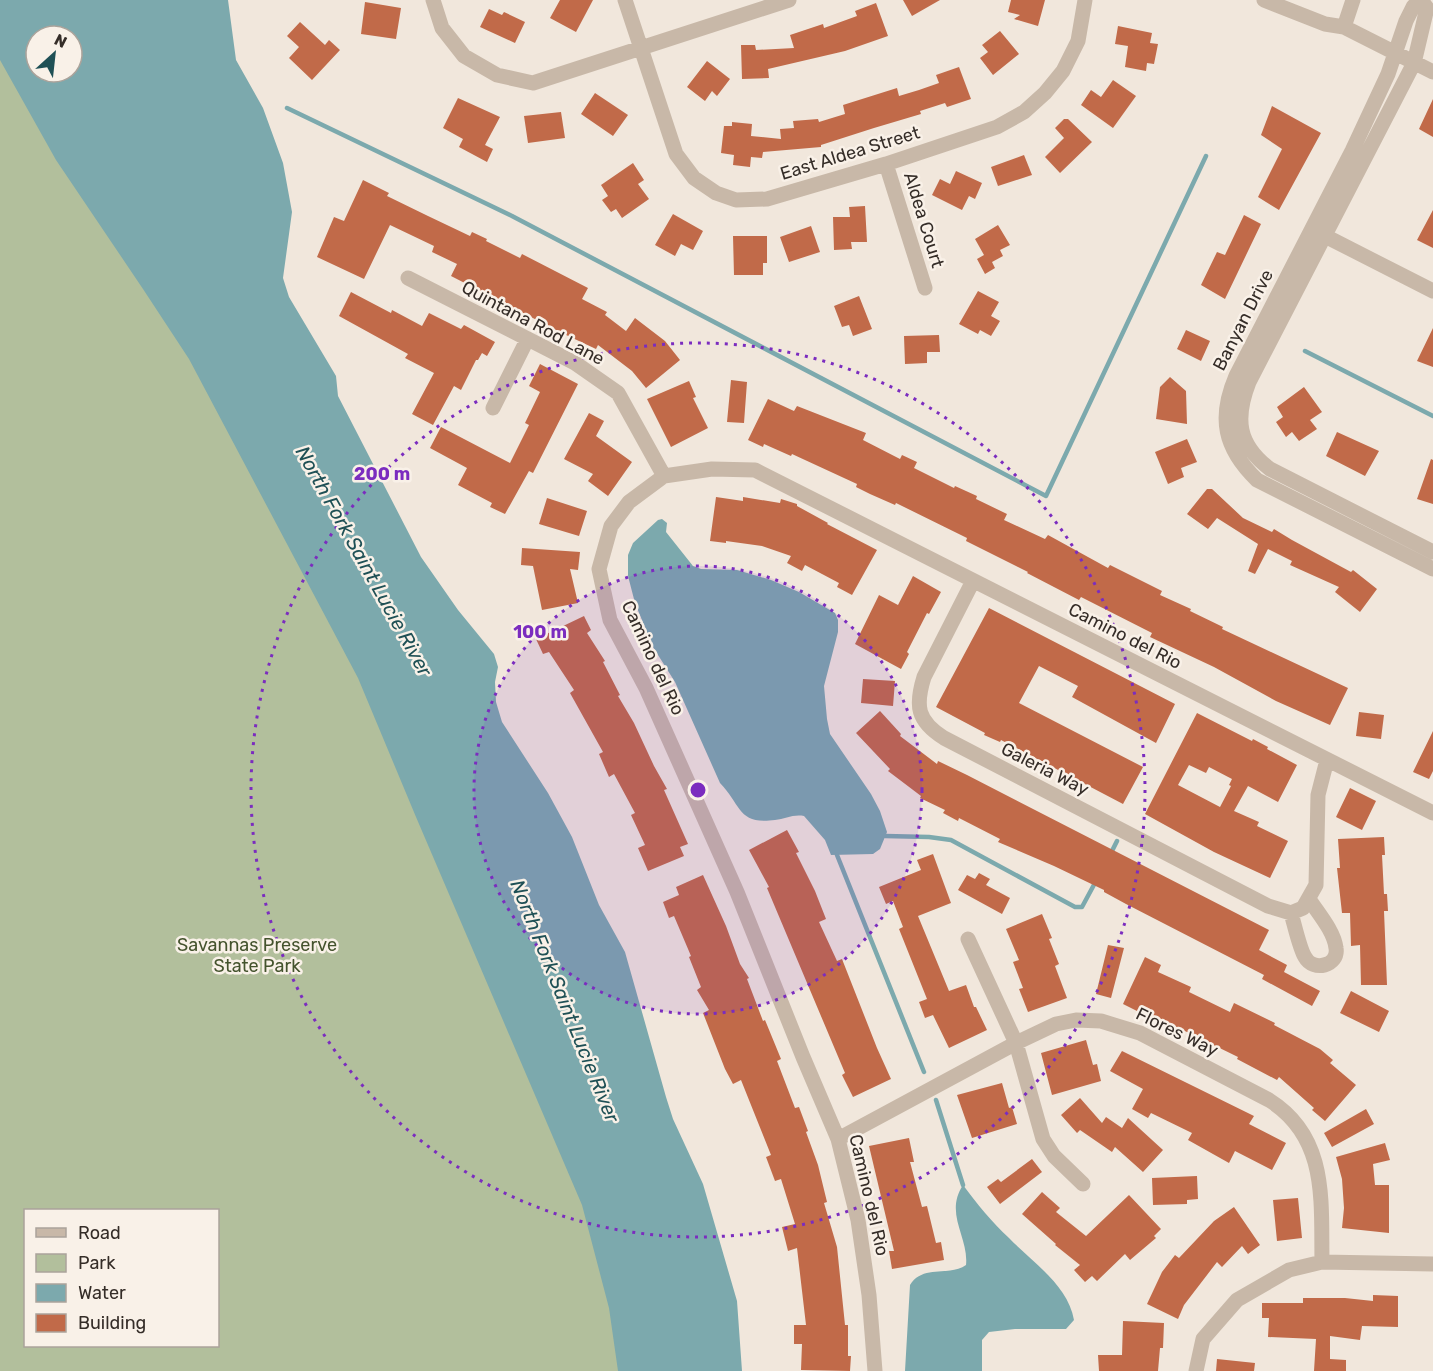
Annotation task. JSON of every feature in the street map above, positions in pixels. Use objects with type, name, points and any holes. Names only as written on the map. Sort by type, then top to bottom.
[{"type":"street","points":[[433,0],[442,28],[464,56],[497,75],[533,83],[641,50],[789,0]]},
{"type":"street","name":"East Aldea Street","points":[[625,0],[676,154],[694,178],[716,194],[736,201],[767,199],[886,164],[997,127],[1024,112],[1046,93],[1063,71],[1078,41],[1085,0]]},
{"type":"street","points":[[1263,0],[1325,24],[1344,27],[1433,72]]},
{"type":"street","points":[[1344,27],[1353,0]]},
{"type":"street","name":"Banyan Drive","points":[[1433,552],[1265,465],[1254,455],[1243,436],[1240,413],[1273,319],[1388,74],[1406,21],[1413,7],[1425,4],[1414,63],[1324,236],[1273,319],[1236,376],[1227,400],[1226,423],[1230,443],[1241,463],[1254,477],[1267,486],[1433,569]]},
{"type":"street","name":"Aldea Court","points":[[886,164],[925,288]]},
{"type":"street","points":[[1324,236],[1433,291]]},
{"type":"street","name":"Quintana Rod Lane","points":[[408,278],[575,363],[618,393],[664,476]]},
{"type":"street","points":[[493,408],[527,340]]},
{"type":"street","points":[[1254,477],[1265,465]]},
{"type":"street","name":"Camino del Rio","points":[[875,1371],[869,1295],[858,1220],[838,1139],[738,892],[646,688],[610,620],[598,569],[611,526],[628,502],[664,476],[712,469],[755,470],[1433,813]]},
{"type":"street","name":"Galeria Way","points":[[973,581],[924,677],[919,696],[920,712],[927,726],[944,738],[1268,906],[1291,913]]},
{"type":"street","points":[[1309,899],[1332,936],[1337,949],[1336,956],[1330,963],[1322,966],[1312,965],[1305,958],[1291,913],[1303,908],[1316,885],[1318,795],[1327,760]]},
{"type":"street","points":[[968,939],[1016,1043],[1043,1139],[1054,1156],[1083,1184]]},
{"type":"street","name":"Flores Way","points":[[838,1139],[1016,1043],[1067,1021],[1089,1020],[1107,1023],[1140,1033],[1278,1105],[1298,1124],[1319,1176],[1322,1262]]},
{"type":"street","points":[[1196,1371],[1203,1339],[1237,1300],[1289,1270],[1322,1262],[1433,1264]]},
{"type":"green space","name":"Savannas Preserve State Park","points":[[0,0],[48,24],[24,24],[24,84],[78,84],[691,1371],[0,1371]]},
{"type":"water","name":"North Fork Saint Lucie River","points":[[0,0],[228,0],[236,60],[263,108],[283,163],[292,212],[283,278],[289,297],[336,376],[338,396],[421,557],[458,610],[494,654],[498,667],[495,682],[496,702],[502,722],[548,793],[572,837],[599,905],[625,952],[673,1119],[703,1184],[737,1301],[742,1371],[618,1371],[609,1308],[582,1205],[358,678],[189,359],[56,160],[0,60]]},
{"type":"water","points":[[662,519],[667,523],[666,532],[693,566],[701,569],[737,570],[771,580],[799,592],[835,613],[838,620],[838,632],[824,686],[827,719],[830,734],[880,811],[887,832],[880,849],[873,854],[831,855],[825,840],[804,816],[763,821],[747,817],[720,783],[675,682],[653,647],[635,603],[628,576],[628,555],[633,543]]},
{"type":"water","points":[[963,1185],[997,1226],[1057,1285],[1065,1296],[1074,1320],[1066,1329],[1015,1329],[989,1332],[982,1340],[982,1371],[905,1371],[910,1285],[922,1275],[966,1265],[964,1245],[956,1216],[958,1196]]},
{"type":"building","points":[[560,0],[593,0],[576,32],[550,18]]},
{"type":"building","points":[[903,0],[940,0],[912,16]]},
{"type":"building","points":[[1011,0],[1045,0],[1038,26],[1014,19],[1020,15],[1008,12]]},
{"type":"building","points":[[365,2],[401,8],[396,39],[361,34]]},
{"type":"building","points":[[876,3],[888,36],[845,51],[768,69],[769,78],[742,79],[741,45],[755,45],[756,50],[794,48],[790,35],[823,24],[824,28],[857,16],[855,11]]},
{"type":"building","points":[[489,9],[502,15],[504,12],[525,22],[515,43],[480,27]]},
{"type":"building","points":[[300,22],[325,45],[329,40],[340,50],[312,80],[289,58],[299,47],[287,36]]},
{"type":"building","points":[[1118,26],[1152,33],[1150,43],[1158,44],[1154,64],[1147,63],[1146,71],[1125,67],[1128,46],[1115,44]]},
{"type":"building","points":[[1000,31],[1019,54],[993,75],[980,58],[988,52],[982,45]]},
{"type":"building","points":[[707,61],[730,79],[717,96],[712,91],[705,101],[687,87]]},
{"type":"building","points":[[959,67],[971,99],[947,107],[945,103],[920,111],[921,114],[821,145],[821,147],[763,152],[762,158],[751,157],[750,167],[733,165],[734,155],[721,153],[724,126],[732,126],[732,122],[752,124],[751,136],[781,139],[780,129],[794,128],[793,121],[818,119],[819,122],[845,114],[843,105],[897,88],[899,96],[919,90],[939,83],[936,75]]},
{"type":"building","points":[[1113,80],[1136,96],[1113,128],[1081,105],[1091,90],[1101,97]]},
{"type":"building","points":[[595,93],[628,115],[613,136],[581,114]]},
{"type":"building","points":[[458,98],[500,117],[485,145],[493,149],[487,162],[459,147],[463,139],[443,128]]},
{"type":"building","points":[[1433,99],[1433,137],[1419,129]]},
{"type":"building","points":[[1272,106],[1321,133],[1279,210],[1258,197],[1282,149],[1261,135]]},
{"type":"building","points":[[561,112],[565,138],[528,143],[524,116]]},
{"type":"building","points":[[1064,119],[1068,119],[1092,142],[1060,173],[1045,157],[1064,138],[1055,128]]},
{"type":"building","points":[[1024,155],[1032,175],[998,186],[991,167]]},
{"type":"building","points":[[633,163],[644,180],[638,184],[649,199],[622,218],[616,209],[611,212],[602,200],[608,196],[601,185]]},
{"type":"building","points":[[956,171],[982,183],[975,199],[969,196],[962,210],[932,195],[940,179],[950,184]]},
{"type":"building","points":[[363,180],[389,193],[387,196],[428,216],[470,236],[472,232],[520,258],[522,254],[588,288],[582,299],[607,312],[605,315],[626,331],[635,318],[665,341],[680,360],[646,388],[632,371],[598,345],[596,349],[564,334],[451,276],[457,264],[432,252],[434,246],[390,225],[364,279],[317,257],[334,217],[344,221]]},
{"type":"building","points":[[865,206],[867,242],[851,242],[852,249],[834,250],[833,217],[850,217],[849,207]]},
{"type":"building","points":[[1433,210],[1433,248],[1417,240]]},
{"type":"building","points":[[673,214],[703,231],[693,250],[681,244],[675,256],[655,245]]},
{"type":"building","points":[[1244,215],[1261,224],[1225,299],[1201,285],[1217,252],[1225,255]]},
{"type":"building","points":[[998,225],[1010,245],[1000,250],[1003,256],[992,262],[995,268],[985,274],[977,259],[984,255],[975,239]]},
{"type":"building","points":[[811,226],[820,252],[789,262],[780,237]]},
{"type":"building","points":[[733,236],[767,236],[767,263],[763,263],[763,275],[734,275]]},
{"type":"building","points":[[978,291],[999,302],[991,316],[1000,321],[991,336],[980,330],[978,334],[959,324]]},
{"type":"building","points":[[351,292],[422,326],[429,313],[461,329],[464,325],[495,342],[487,356],[482,353],[476,360],[461,390],[454,386],[433,425],[412,414],[434,373],[405,358],[408,354],[339,316]]},
{"type":"building","points":[[859,296],[872,329],[853,336],[849,325],[842,327],[834,306]]},
{"type":"building","points":[[1433,328],[1433,367],[1417,361]]},
{"type":"building","points":[[1186,330],[1210,341],[1201,361],[1177,349]]},
{"type":"building","points":[[939,335],[940,352],[927,352],[927,363],[905,364],[904,336]]},
{"type":"building","points":[[540,364],[578,384],[533,473],[529,471],[505,514],[490,507],[492,503],[458,485],[467,468],[430,448],[441,427],[510,463],[529,425],[525,423],[540,392],[529,386]]},
{"type":"building","points":[[1170,377],[1186,391],[1187,424],[1156,419],[1160,387]]},
{"type":"building","points":[[731,380],[747,382],[744,423],[727,422]]},
{"type":"building","points":[[689,381],[696,397],[693,398],[708,428],[671,447],[647,399]]},
{"type":"building","points":[[1304,387],[1322,412],[1310,420],[1317,429],[1299,441],[1292,432],[1286,437],[1276,422],[1283,417],[1277,407]]},
{"type":"building","points":[[768,399],[794,411],[797,406],[866,433],[863,440],[900,459],[902,455],[917,462],[914,468],[954,488],[955,486],[977,496],[976,499],[1007,514],[1004,520],[1045,539],[1048,535],[1108,568],[1110,565],[1162,591],[1160,595],[1191,609],[1190,611],[1223,627],[1222,629],[1348,688],[1330,725],[1276,701],[1214,667],[1150,637],[1152,633],[1081,597],[1079,600],[966,541],[967,538],[896,503],[895,505],[870,494],[856,487],[857,484],[792,454],[791,456],[764,444],[763,447],[748,440]]},
{"type":"building","points":[[589,413],[604,421],[596,436],[632,462],[608,496],[588,481],[593,474],[564,459]]},
{"type":"building","points":[[1337,432],[1379,451],[1365,476],[1326,456]]},
{"type":"building","points":[[1187,439],[1197,462],[1181,468],[1184,477],[1168,484],[1155,452]]},
{"type":"building","points":[[1431,459],[1433,460],[1433,504],[1417,499]]},
{"type":"building","points":[[1207,489],[1212,489],[1243,518],[1272,532],[1274,529],[1351,572],[1353,570],[1377,589],[1360,612],[1335,592],[1339,587],[1290,565],[1292,561],[1268,549],[1255,574],[1248,571],[1258,544],[1217,518],[1208,529],[1187,514]]},
{"type":"building","points":[[716,497],[743,501],[743,497],[780,503],[781,499],[797,504],[827,524],[877,550],[852,595],[837,587],[839,583],[805,565],[802,571],[787,563],[791,556],[762,546],[710,541]]},
{"type":"building","points":[[547,498],[587,511],[579,536],[539,524]]},
{"type":"building","points":[[522,548],[580,552],[578,570],[570,569],[578,603],[542,610],[533,566],[521,565]]},
{"type":"building","points":[[913,576],[941,592],[929,614],[927,613],[901,669],[855,644],[879,595],[898,605]]},
{"type":"building","points":[[989,608],[1175,704],[1156,743],[1072,697],[1078,686],[1039,666],[1019,703],[1143,767],[1123,804],[1001,740],[1000,742],[984,735],[985,733],[936,707]]},
{"type":"building","points":[[584,616],[591,630],[587,633],[605,661],[603,662],[620,695],[618,696],[667,789],[664,790],[688,844],[680,847],[684,856],[648,871],[638,848],[645,845],[631,815],[635,813],[614,774],[609,777],[599,754],[603,752],[570,693],[574,690],[549,652],[543,654],[536,639]]},
{"type":"building","points":[[863,679],[895,681],[893,706],[861,703]]},
{"type":"building","points":[[880,711],[901,734],[900,736],[937,764],[938,761],[967,775],[1269,930],[1259,950],[1287,965],[1284,972],[1320,991],[1312,1006],[1262,979],[1264,975],[1126,904],[1104,890],[998,842],[1000,839],[959,818],[958,821],[943,813],[945,810],[920,798],[921,796],[888,771],[890,769],[856,733]]},
{"type":"building","points":[[1359,712],[1384,715],[1381,739],[1356,736]]},
{"type":"building","points":[[1197,713],[1252,741],[1253,739],[1297,765],[1278,802],[1248,786],[1234,811],[1259,822],[1257,826],[1288,841],[1270,878],[1214,852],[1145,814]],"holes":[[[1189,765],[1206,773],[1209,767],[1232,779],[1229,785],[1231,786],[1220,807],[1178,785]]]},
{"type":"building","points":[[1433,731],[1433,771],[1429,779],[1413,772]]},
{"type":"building","points":[[1350,788],[1376,801],[1362,830],[1336,817]]},
{"type":"building","points":[[787,830],[799,852],[796,853],[826,919],[819,922],[837,961],[842,959],[891,1079],[853,1097],[842,1075],[845,1073],[767,888],[769,887],[749,850]]},
{"type":"building","points":[[1384,837],[1385,855],[1382,855],[1384,894],[1387,894],[1388,911],[1384,911],[1387,985],[1361,985],[1360,945],[1351,946],[1350,913],[1342,913],[1337,868],[1340,868],[1338,839]]},
{"type":"building","points":[[933,854],[951,903],[918,916],[949,991],[966,985],[974,1007],[987,1030],[949,1048],[933,1015],[925,1018],[919,1002],[927,999],[899,929],[903,927],[893,901],[886,904],[879,887],[921,870],[917,860]]},
{"type":"building","points":[[979,873],[990,879],[986,885],[1010,898],[1002,914],[958,890],[967,875],[975,879]]},
{"type":"building","points":[[703,875],[740,964],[749,978],[747,979],[763,1021],[765,1020],[781,1059],[777,1061],[795,1108],[799,1107],[808,1131],[806,1132],[818,1165],[827,1202],[824,1203],[837,1247],[845,1325],[848,1325],[850,1371],[801,1370],[802,1344],[794,1344],[794,1325],[806,1325],[797,1248],[788,1251],[782,1227],[795,1224],[781,1179],[775,1181],[766,1157],[771,1155],[741,1080],[733,1084],[725,1069],[703,1013],[709,1010],[697,990],[701,987],[689,957],[691,956],[674,916],[669,918],[663,902],[679,895],[676,887]]},
{"type":"building","points":[[1042,914],[1052,938],[1049,939],[1059,964],[1055,966],[1067,998],[1028,1012],[1019,989],[1023,988],[1013,962],[1019,960],[1006,929]]},
{"type":"building","points":[[1108,945],[1124,948],[1111,998],[1096,994]]},
{"type":"building","points":[[1145,957],[1161,965],[1158,972],[1191,987],[1189,992],[1230,1012],[1234,1003],[1320,1049],[1333,1060],[1330,1063],[1356,1085],[1325,1121],[1279,1077],[1277,1080],[1237,1059],[1238,1057],[1140,1009],[1139,1012],[1123,1004]]},
{"type":"building","points":[[1351,991],[1389,1011],[1379,1032],[1340,1013]]},
{"type":"building","points":[[1086,1040],[1093,1065],[1097,1064],[1101,1081],[1052,1095],[1041,1053]]},
{"type":"building","points":[[1122,1051],[1254,1116],[1249,1124],[1286,1143],[1272,1170],[1235,1151],[1229,1163],[1188,1140],[1192,1133],[1151,1113],[1148,1118],[1132,1109],[1143,1089],[1110,1071]]},
{"type":"building","points":[[1002,1083],[1009,1108],[1012,1107],[1017,1124],[972,1138],[957,1095]]},
{"type":"building","points":[[1080,1098],[1102,1123],[1106,1117],[1122,1128],[1128,1118],[1163,1150],[1143,1172],[1115,1147],[1112,1152],[1080,1130],[1077,1133],[1061,1115]]},
{"type":"building","points":[[1366,1109],[1374,1124],[1332,1147],[1324,1133]]},
{"type":"building","points":[[909,1138],[914,1162],[910,1162],[922,1207],[927,1206],[936,1243],[941,1242],[944,1260],[892,1269],[889,1251],[894,1251],[869,1146]]},
{"type":"building","points":[[1385,1143],[1390,1160],[1373,1164],[1375,1185],[1389,1185],[1389,1233],[1342,1228],[1344,1208],[1342,1179],[1336,1157]]},
{"type":"building","points":[[1032,1159],[1042,1172],[1000,1204],[987,1187],[998,1179],[1001,1182]]},
{"type":"building","points":[[1197,1176],[1198,1199],[1187,1200],[1187,1204],[1153,1205],[1152,1178]]},
{"type":"building","points":[[1042,1192],[1060,1208],[1056,1212],[1086,1236],[1129,1195],[1161,1229],[1154,1236],[1156,1238],[1130,1260],[1125,1254],[1097,1281],[1092,1276],[1085,1282],[1074,1270],[1080,1265],[1022,1214]]},
{"type":"building","points":[[1298,1198],[1302,1238],[1277,1241],[1273,1200]]},
{"type":"building","points":[[1234,1207],[1260,1245],[1248,1254],[1242,1246],[1222,1267],[1217,1262],[1184,1305],[1178,1319],[1147,1304],[1162,1272],[1175,1255],[1179,1258],[1214,1221]]},
{"type":"building","points":[[1373,1295],[1398,1296],[1398,1327],[1362,1326],[1360,1340],[1330,1336],[1330,1359],[1346,1360],[1346,1371],[1314,1371],[1316,1339],[1268,1337],[1269,1318],[1262,1318],[1262,1303],[1303,1303],[1303,1298],[1373,1301]]},
{"type":"building","points":[[1123,1321],[1164,1323],[1163,1348],[1160,1348],[1158,1371],[1099,1371],[1098,1355],[1122,1355]]},
{"type":"building","points":[[1217,1359],[1255,1363],[1254,1371],[1216,1371]]},
{"type":"waterway","points":[[287,108],[512,216],[1046,496],[1206,156]]},
{"type":"waterway","points":[[1305,351],[1433,416]]},
{"type":"waterway","points":[[885,836],[951,840],[1075,907],[1082,907],[1096,881]]},
{"type":"waterway","points":[[1110,855],[1117,841]]},
{"type":"waterway","points":[[837,855],[924,1072]]},
{"type":"waterway","points":[[936,1100],[963,1185]]}]
